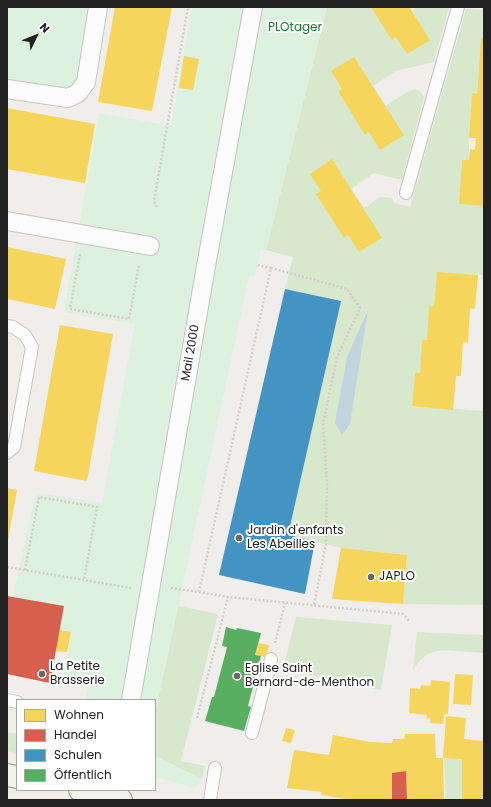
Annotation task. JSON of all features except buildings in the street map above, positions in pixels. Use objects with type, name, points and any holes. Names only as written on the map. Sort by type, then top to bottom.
[{"type":"main road","points":[[84,791],[121,800]]},
{"type":"street","points":[[7,89],[68,98],[78,93],[86,82],[98,7]]},
{"type":"street","name":"Mail 2000","points":[[132,699],[213,224],[253,7]]},
{"type":"street","points":[[7,221],[146,245]]},
{"type":"lane","points":[[406,193],[458,7]]},
{"type":"lane","points":[[7,326],[13,327],[25,335],[32,347],[14,447],[7,453]]},
{"type":"lane","points":[[252,733],[271,659]]},
{"type":"lane","points":[[210,800],[215,768]]},
{"type":"path","points":[[157,207],[154,201],[188,7]]},
{"type":"path","points":[[83,234],[70,309],[129,319],[146,245]]},
{"type":"path","points":[[257,265],[347,289],[360,308],[337,357],[323,424],[328,486],[326,544],[314,605]]},
{"type":"path","points":[[199,592],[271,268]]},
{"type":"path","points":[[25,570],[39,497],[97,507],[84,580]]},
{"type":"path","points":[[7,567],[84,580],[199,592],[228,598],[403,614],[410,622]]},
{"type":"path","points":[[197,718],[228,598]]},
{"type":"path","points":[[271,659],[285,603]]},
{"type":"green space","points":[[7,7],[92,7],[80,75],[70,87],[58,91],[7,83]]},
{"type":"green space","name":"PLOtager","points":[[192,7],[327,7],[266,250],[261,250],[255,276],[249,276],[156,709],[156,699],[86,699],[90,680],[63,677],[71,633],[59,630],[64,606],[13,597],[36,493],[102,503],[135,324],[64,312],[99,113],[171,126]]},
{"type":"green space","points":[[327,7],[409,7],[412,11],[417,7],[449,7],[434,62],[396,71],[373,86],[385,106],[407,92],[415,89],[420,91],[424,97],[402,180],[374,173],[351,189],[364,208],[380,197],[391,198],[395,203],[410,207],[466,9],[484,10],[484,39],[481,39],[477,94],[472,94],[469,160],[462,160],[459,204],[484,206],[484,275],[437,273],[434,306],[427,340],[422,340],[420,373],[415,374],[412,406],[484,411],[484,605],[403,604],[407,555],[341,548],[288,535],[340,301],[285,289],[293,257],[266,250]]},
{"type":"green space","points":[[178,606],[218,614],[181,761],[205,766],[202,779],[156,756],[156,709]]},
{"type":"green space","points":[[296,617],[392,625],[381,690],[283,669]]},
{"type":"green space","points":[[417,632],[484,635],[484,653],[441,650],[429,653],[420,660],[413,670]]},
{"type":"green space","points":[[7,732],[16,734],[16,753],[7,751]]},
{"type":"green space","points":[[156,756],[202,779],[195,788],[156,777]]},
{"type":"green space","points":[[444,758],[462,759],[462,800],[446,800]]},
{"type":"shaded area","points":[[368,310],[350,424],[342,435],[335,423],[347,357]]},
{"type":"place","name":"Jardin d'enfants Les Abeilles","points":[[239,538]]},
{"type":"place","name":"JAPLO","points":[[371,577]]},
{"type":"place","name":"La Petite Brasserie","points":[[42,674]]},
{"type":"place","name":"Eglise Saint Bernard-de-Menthon","points":[[237,676]]}]
